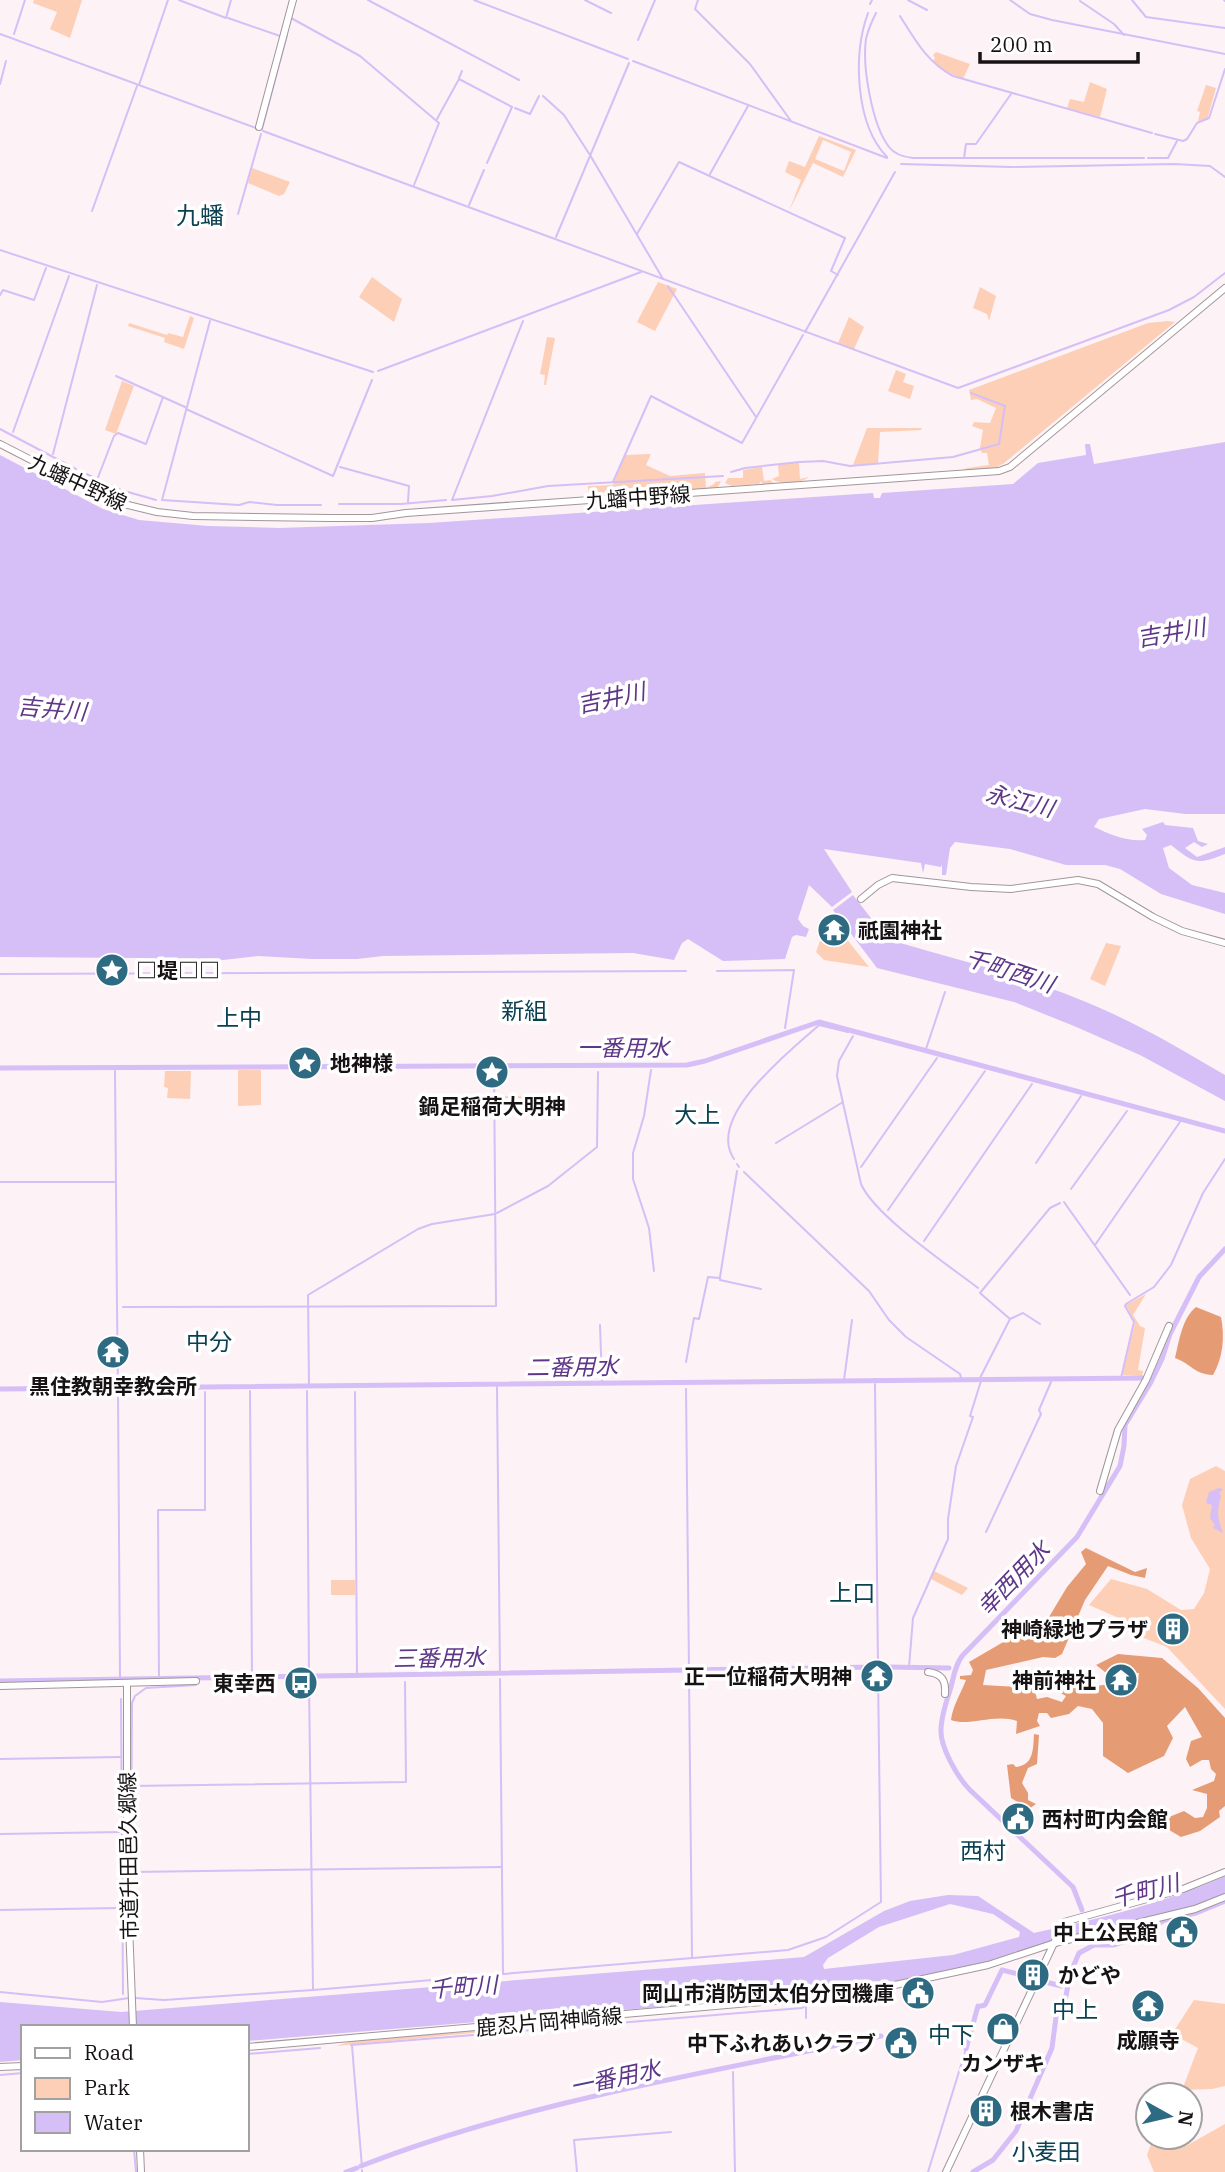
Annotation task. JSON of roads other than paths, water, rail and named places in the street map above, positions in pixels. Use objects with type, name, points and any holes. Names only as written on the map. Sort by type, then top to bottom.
[{"type":"main road","points":[[260,127],[293,0]]},
{"type":"main road","name":"九蟠中野線","points":[[0,444],[111,501],[157,512],[193,516],[372,518],[406,513],[999,471],[1010,467],[1225,288]]},
{"type":"main road","points":[[861,899],[892,878],[971,887],[1011,888],[1078,880],[1098,884],[1153,917],[1182,930],[1225,943]]},
{"type":"main road","points":[[1100,1491],[1118,1430],[1146,1380],[1169,1326]]},
{"type":"main road","points":[[928,1672],[942,1677],[944,1694]]},
{"type":"main road","points":[[0,1686],[196,1681]]},
{"type":"main road","name":"市道升田邑久郷線","points":[[127,1684],[127,1861],[134,2025]]},
{"type":"main road","points":[[946,2172],[1064,1922],[1183,1889],[1225,1871]]},
{"type":"main road","name":"鹿忍片岡神崎線","points":[[248,2047],[853,1994],[988,1965],[1055,1942],[1195,1909],[1225,1897]]},
{"type":"main road","points":[[0,2067],[21,2066]]},
{"type":"main road","points":[[139,2151],[141,2172]]},
{"type":"water","points":[[1225,442],[1225,814],[1185,814],[1145,809],[1099,819],[1094,827],[1125,839],[1145,840],[1147,835],[1142,829],[1163,822],[1165,825],[1193,828],[1198,841],[1208,844],[1202,847],[1194,842],[1185,848],[1197,857],[1225,847],[1225,854],[1202,861],[1191,859],[1171,845],[1163,848],[1169,868],[1192,885],[1225,893],[1225,914],[1161,894],[1120,869],[1105,865],[1066,865],[1010,849],[955,842],[950,848],[946,875],[942,875],[942,864],[941,867],[925,864],[923,873],[921,863],[824,849],[852,892],[832,907],[809,885],[798,919],[809,929],[806,937],[792,937],[785,959],[723,961],[688,939],[682,943],[674,960],[633,953],[383,956],[357,959],[258,956],[214,961],[0,957],[0,455],[103,509],[139,520],[279,528],[429,523],[873,493],[874,498],[880,498],[882,493],[1013,484],[1038,463],[1086,455],[1085,444],[1090,444],[1094,464]]},
{"type":"water","points":[[853,895],[881,931],[897,942],[1059,991],[1169,1042],[1225,1075],[1225,1101],[1140,1055],[1014,1002],[877,968],[833,910]]},
{"type":"water","points":[[1223,1489],[1219,1494],[1221,1496],[1218,1512],[1223,1533],[1213,1528],[1215,1525],[1210,1518],[1212,1505],[1206,1503],[1209,1492]]},
{"type":"water","name":"千町川","points":[[1225,1876],[1225,1895],[1198,1905],[1056,1941],[978,1966],[852,1991],[248,2041],[248,2025],[21,2025],[21,2060],[0,2062],[0,2002],[121,2012],[804,1957],[884,1911],[910,1901],[948,1895],[978,1896],[1034,1933],[1179,1894]],"holes":[[[950,1904],[993,1914],[1020,1932],[1019,1937],[953,1955],[824,1969],[823,1965],[828,1958],[879,1927]]]},
{"type":"waterway","points":[[14,34],[25,0]]},
{"type":"waterway","points":[[139,85],[168,0]]},
{"type":"waterway","points":[[179,0],[226,18],[231,0]]},
{"type":"waterway","points":[[368,0],[519,80]]},
{"type":"waterway","points":[[474,0],[628,59]]},
{"type":"waterway","points":[[585,0],[611,13]]},
{"type":"waterway","points":[[638,40],[655,0]]},
{"type":"waterway","points":[[698,0],[695,9],[750,64],[791,121]]},
{"type":"waterway","points":[[870,4],[872,0]]},
{"type":"waterway","points":[[908,0],[927,10]]},
{"type":"waterway","points":[[1010,0],[1030,14],[1052,20],[1225,54]]},
{"type":"waterway","points":[[1132,0],[1146,17],[1225,28]]},
{"type":"waterway","points":[[1080,1],[1114,24],[1124,35]]},
{"type":"waterway","points":[[868,13],[860,48],[860,88],[868,126],[887,157]]},
{"type":"waterway","points":[[876,13],[866,39],[867,79],[878,125],[889,147],[897,154],[913,158],[1144,158]]},
{"type":"waterway","points":[[900,16],[929,57],[953,76],[1152,133]]},
{"type":"waterway","points":[[228,18],[280,36]]},
{"type":"waterway","points":[[291,18],[360,56],[439,123],[414,185]]},
{"type":"waterway","points":[[0,34],[256,128]]},
{"type":"waterway","points":[[262,129],[287,35]]},
{"type":"waterway","points":[[0,84],[6,61]]},
{"type":"waterway","points":[[633,61],[887,158]]},
{"type":"waterway","points":[[556,237],[629,63]]},
{"type":"waterway","points":[[1155,134],[1183,141],[1187,139],[1197,123],[1209,118],[1225,69]]},
{"type":"waterway","points":[[459,78],[462,71]]},
{"type":"waterway","points":[[437,119],[459,79],[512,107]]},
{"type":"waterway","points":[[92,211],[137,86]]},
{"type":"waterway","points":[[964,158],[966,144],[976,144],[1011,94]]},
{"type":"waterway","points":[[515,108],[530,114],[539,96]]},
{"type":"waterway","points":[[543,96],[564,115],[663,279]]},
{"type":"waterway","points":[[710,174],[748,106]]},
{"type":"waterway","points":[[487,163],[512,107]]},
{"type":"waterway","points":[[263,131],[958,388],[1169,310],[1194,297],[1225,273]]},
{"type":"waterway","points":[[238,214],[261,134]]},
{"type":"waterway","points":[[1148,158],[1168,158],[1177,141]]},
{"type":"waterway","points":[[637,234],[679,162],[845,238],[831,271],[838,275]]},
{"type":"waterway","points":[[901,164],[1011,167],[1175,164],[1210,166],[1225,177]]},
{"type":"waterway","points":[[469,205],[484,170]]},
{"type":"waterway","points":[[805,332],[895,172]]},
{"type":"waterway","points":[[0,250],[373,372]]},
{"type":"waterway","points":[[0,295],[3,290],[34,300],[46,268]]},
{"type":"waterway","points":[[378,371],[641,272]]},
{"type":"waterway","points":[[13,432],[69,276]]},
{"type":"waterway","points":[[53,454],[97,285]]},
{"type":"waterway","points":[[668,286],[756,417]]},
{"type":"waterway","points":[[210,321],[162,500],[239,505],[249,502],[321,505]]},
{"type":"waterway","points":[[523,321],[452,500],[548,486],[723,476]]},
{"type":"waterway","points":[[613,482],[651,396],[742,443],[803,335]]},
{"type":"waterway","points":[[116,376],[185,407]]},
{"type":"waterway","points":[[186,409],[333,476],[372,380]]},
{"type":"waterway","points":[[731,472],[799,462],[823,461],[850,466],[953,457],[999,444],[1005,406],[971,393]]},
{"type":"waterway","points":[[97,480],[114,436],[118,433],[146,444],[163,397]]},
{"type":"waterway","points":[[0,429],[76,469]]},
{"type":"waterway","points":[[340,467],[409,486],[408,502]]},
{"type":"waterway","points":[[80,471],[121,490],[156,500]]},
{"type":"waterway","points":[[339,504],[401,504],[446,500]]},
{"type":"waterway","points":[[717,971],[794,970],[785,1028]]},
{"type":"waterway","points":[[0,974],[686,971]]},
{"type":"waterway","points":[[926,1049],[945,992]]},
{"type":"waterway","name":"一番用水","points":[[0,1068],[687,1065],[819,1022],[1225,1131]]},
{"type":"waterway","points":[[734,1159],[728,1142],[731,1123],[756,1085],[819,1025],[848,1032],[849,1029]]},
{"type":"waterway","points":[[853,1036],[839,1061],[837,1076],[861,1184],[869,1197],[896,1225],[978,1288]]},
{"type":"waterway","points":[[861,1167],[937,1058]]},
{"type":"waterway","points":[[123,1307],[496,1306],[494,1066]]},
{"type":"waterway","points":[[651,1070],[644,1116],[633,1153],[633,1179],[649,1228],[654,1271]]},
{"type":"waterway","points":[[115,1071],[117,1307]]},
{"type":"waterway","points":[[888,1210],[985,1071]]},
{"type":"waterway","points":[[497,1213],[548,1186],[597,1147],[598,1072]]},
{"type":"waterway","points":[[924,1241],[1032,1084]]},
{"type":"waterway","points":[[1036,1163],[1081,1096]]},
{"type":"waterway","points":[[776,1143],[843,1102]]},
{"type":"waterway","points":[[1071,1189],[1127,1111]]},
{"type":"waterway","points":[[1095,1245],[1182,1119]]},
{"type":"waterway","points":[[1121,1378],[1134,1322],[1125,1306],[1154,1287],[1171,1265],[1203,1193],[1225,1159]]},
{"type":"waterway","points":[[720,1277],[737,1171]]},
{"type":"waterway","points":[[744,1172],[869,1291],[889,1320],[906,1337],[960,1374],[961,1378]]},
{"type":"waterway","points":[[0,1182],[115,1182]]},
{"type":"waterway","points":[[1064,1202],[1130,1295]]},
{"type":"waterway","points":[[1010,1319],[980,1293],[1050,1208],[1060,1203]]},
{"type":"waterway","points":[[309,1385],[308,1295],[418,1229],[432,1224],[495,1214]]},
{"type":"waterway","name":"幸西用水","points":[[1082,1910],[1073,1887],[960,1778],[943,1745],[943,1714],[962,1656],[1077,1537],[1120,1466],[1125,1425],[1151,1382],[1170,1334],[1199,1277],[1225,1249]]},
{"type":"waterway","points":[[686,1362],[694,1318],[699,1319],[708,1277],[761,1289]]},
{"type":"waterway","points":[[117,1307],[118,1389]]},
{"type":"waterway","points":[[980,1378],[1010,1319],[1023,1313],[1040,1324]]},
{"type":"waterway","points":[[844,1380],[852,1320]]},
{"type":"waterway","points":[[600,1325],[602,1383]]},
{"type":"waterway","name":"二番用水","points":[[0,1389],[1145,1378]]},
{"type":"waterway","points":[[909,1667],[913,1618],[948,1539],[948,1519],[956,1466],[973,1417],[970,1416],[981,1381]]},
{"type":"waterway","points":[[986,1532],[1041,1414],[1039,1410],[1051,1382]]},
{"type":"waterway","points":[[875,1384],[878,1667]]},
{"type":"waterway","points":[[497,1387],[500,1672]]},
{"type":"waterway","points":[[686,1389],[689,1670]]},
{"type":"waterway","points":[[250,1391],[252,1676]]},
{"type":"waterway","points":[[307,1391],[309,1676]]},
{"type":"waterway","points":[[159,1678],[158,1510],[205,1510],[205,1392]]},
{"type":"waterway","points":[[355,1392],[357,1675]]},
{"type":"waterway","points":[[118,1393],[120,1679]]},
{"type":"waterway","name":"三番用水","points":[[0,1681],[879,1667]]},
{"type":"waterway","name":"三番用水","points":[[887,1667],[949,1668]]},
{"type":"waterway","name":"千町川","points":[[135,1998],[164,2000],[313,1990],[788,1950],[826,1937],[881,1902],[878,1673]]},
{"type":"waterway","points":[[689,1676],[692,1957]]},
{"type":"waterway","name":"千町川","points":[[500,1679],[503,1973]]},
{"type":"waterway","points":[[309,1682],[313,1989]]},
{"type":"waterway","points":[[130,1786],[406,1782],[405,1682]]},
{"type":"waterway","points":[[131,1871],[132,1703],[135,1696],[146,1688],[196,1685]]},
{"type":"waterway","points":[[121,1699],[123,1994]]},
{"type":"waterway","points":[[0,1759],[120,1757]]},
{"type":"waterway","points":[[0,1834],[121,1832]]},
{"type":"waterway","points":[[133,1872],[502,1867]]},
{"type":"waterway","points":[[973,2172],[993,2160],[1016,2131],[1052,2048],[1056,2017],[1065,2001],[1070,1974],[1079,1953],[1094,1945],[1114,1945],[1126,1941],[1165,1920],[1196,1913],[1225,1901]]},
{"type":"waterway","points":[[0,1910],[121,1908]]},
{"type":"waterway","points":[[981,2006],[985,2005],[1002,1970],[1034,1978]]},
{"type":"waterway","points":[[1042,1981],[1061,1986]]},
{"type":"waterway","points":[[0,1992],[102,2002],[129,1998]]},
{"type":"waterway","points":[[351,2045],[802,2008],[812,2002],[829,2000]]},
{"type":"waterway","points":[[966,2049],[978,2006]]},
{"type":"waterway","points":[[806,2007],[806,2018]]},
{"type":"waterway","name":"一番用水","points":[[361,2166],[424,2143],[553,2106],[881,2036]]},
{"type":"waterway","points":[[352,2046],[362,2167]]},
{"type":"waterway","points":[[248,2054],[320,2048]]},
{"type":"waterway","points":[[928,2172],[966,2049]]},
{"type":"waterway","points":[[733,2072],[735,2172]]},
{"type":"waterway","points":[[0,2075],[21,2073]]},
{"type":"waterway","points":[[577,2172],[574,2140],[671,2132]]},
{"type":"waterway","points":[[134,2151],[136,2172]]},
{"type":"waterway","name":"一番用水","points":[[346,2172],[357,2168]]},
{"type":"place","name":"祇園神社","points":[[834,930]]},
{"type":"place","name":"□堤□□","points":[[112,970]]},
{"type":"place","name":"地神様","points":[[305,1063]]},
{"type":"place","name":"鍋足稲荷大明神","points":[[492,1072]]},
{"type":"place","name":"黒住教朝幸教会所","points":[[113,1352]]},
{"type":"place","name":"神崎緑地プラザ","points":[[1173,1629]]},
{"type":"place","name":"正一位稲荷大明神","points":[[877,1676]]},
{"type":"place","name":"神前神社","points":[[1121,1680]]},
{"type":"place","name":"東幸西","points":[[301,1683]]},
{"type":"place","name":"西村町内会館","points":[[1018,1819]]},
{"type":"place","name":"中上公民館","points":[[1182,1932]]},
{"type":"place","name":"かどや","points":[[1033,1975]]},
{"type":"place","name":"岡山市消防団太伯分団機庫","points":[[918,1993]]},
{"type":"place","name":"成願寺","points":[[1148,2006]]},
{"type":"place","name":"カンザキ","points":[[1003,2029]]},
{"type":"place","name":"中下ふれあいクラブ","points":[[901,2043]]},
{"type":"place","name":"根木書店","points":[[986,2111]]},
{"type":"district","name":"九蟠","points":[[200,215]]},
{"type":"district","name":"新組","points":[[524,1010]]},
{"type":"district","name":"上中","points":[[239,1017]]},
{"type":"district","name":"大上","points":[[697,1114]]},
{"type":"district","name":"中分","points":[[209,1341]]},
{"type":"district","name":"上口","points":[[852,1592]]},
{"type":"district","name":"西村","points":[[983,1850]]},
{"type":"district","name":"中上","points":[[1075,2009]]},
{"type":"district","name":"中下","points":[[951,2034]]},
{"type":"district","name":"小麦田","points":[[1046,2151]]},
{"type":"water label","name":"吉井川","points":[[1171,632]]},
{"type":"water label","name":"吉井川","points":[[611,697]]},
{"type":"water label","name":"吉井川","points":[[52,708]]},
{"type":"water label","name":"永江川","points":[[1020,800]]},
{"type":"water label","name":"千町西川","points":[[1010,970]]}]
